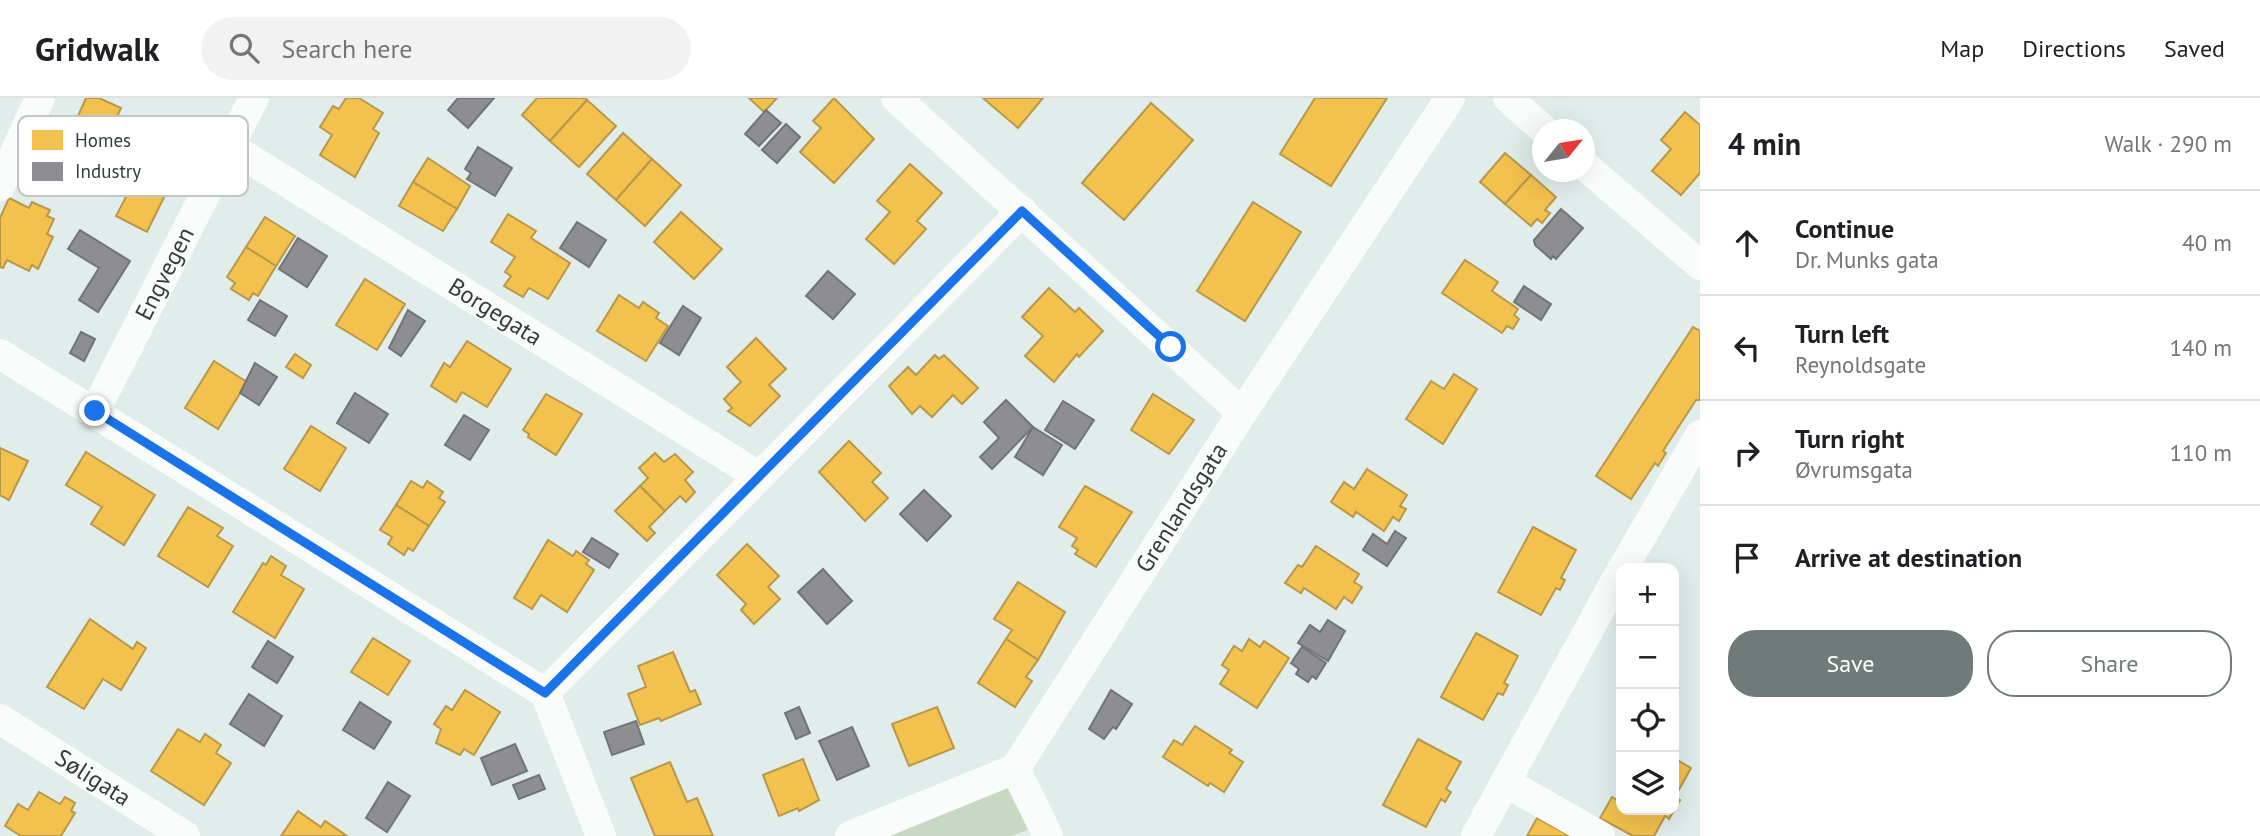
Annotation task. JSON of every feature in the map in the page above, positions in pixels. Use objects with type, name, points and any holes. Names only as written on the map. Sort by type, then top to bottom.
[{"type":"street","points":[[32,116],[40,98]]},
{"type":"street","name":"Engvegen","points":[[246,116],[254,98]]},
{"type":"street","points":[[896,98],[1242,413]]},
{"type":"street","name":"Grenlandsgata","points":[[1015,769],[1242,413],[1450,98]]},
{"type":"street","points":[[1508,98],[1532,119]]},
{"type":"street","points":[[0,186],[18,146]]},
{"type":"street","name":"Borgegata","points":[[248,158],[757,475]]},
{"type":"street","points":[[1595,174],[1700,265]]},
{"type":"street","name":"Engvegen","points":[[95,411],[207,196]]},
{"type":"street","points":[[545,693],[757,475],[1022,211]]},
{"type":"street","points":[[0,354],[545,693],[601,836]]},
{"type":"street","points":[[1626,563],[1700,435]]},
{"type":"street","points":[[1476,836],[1616,581]]},
{"type":"street","name":"Søligata","points":[[0,719],[185,836]]},
{"type":"street","points":[[850,836],[1015,769],[1048,836]]},
{"type":"street","points":[[1505,782],[1600,836]]},
{"type":"green space","points":[[1015,769],[1041,825],[1011,836],[850,836]]},
{"type":"building: Homes","points":[[86,98],[99,98],[121,108],[117,116],[78,116]]},
{"type":"building: Homes","points":[[346,98],[359,98],[383,113],[373,129],[379,133],[355,177],[320,155],[332,135],[320,127],[333,106],[339,109]]},
{"type":"building: Homes","points":[[537,98],[587,100],[550,141],[522,115]]},
{"type":"building: Homes","points":[[749,98],[777,98],[764,112]]},
{"type":"building: Homes","points":[[834,98],[874,139],[834,183],[800,152],[821,128],[813,121]]},
{"type":"building: Homes","points":[[983,98],[1043,98],[1018,128]]},
{"type":"building: Homes","points":[[1315,98],[1387,98],[1331,186],[1280,154]]},
{"type":"building: Homes","points":[[587,100],[616,126],[579,167],[550,141]]},
{"type":"building: Homes","points":[[1151,103],[1193,140],[1124,220],[1082,183]]},
{"type":"building: Homes","points":[[1685,112],[1700,125],[1700,173],[1681,195],[1652,171],[1671,149],[1661,140]]},
{"type":"building: Homes","points":[[623,133],[652,159],[616,200],[587,174]]},
{"type":"building: Homes","points":[[1505,153],[1531,175],[1505,204],[1480,182]]},
{"type":"building: Homes","points":[[428,158],[470,186],[457,209],[413,182]]},
{"type":"building: Homes","points":[[652,159],[681,185],[645,226],[616,200]]},
{"type":"building: Homes","points":[[910,164],[942,193],[917,221],[926,229],[894,264],[866,239],[890,212],[877,201]]},
{"type":"building: Homes","points":[[1531,175],[1532,182],[1539,182],[1556,197],[1545,210],[1550,213],[1542,223],[1537,219],[1531,226],[1505,204]]},
{"type":"building: Homes","points":[[413,182],[457,209],[443,231],[399,206]]},
{"type":"building: Homes","points":[[126,196],[165,196],[147,232],[116,216]]},
{"type":"building: Homes","points":[[9,198],[29,208],[32,202],[50,210],[47,216],[54,219],[47,234],[53,237],[38,269],[32,265],[29,271],[7,260],[3,268],[0,267],[0,218]]},
{"type":"building: Homes","points":[[1253,202],[1301,232],[1245,321],[1197,291]]},
{"type":"building: Homes","points":[[681,212],[722,249],[694,279],[654,242]]},
{"type":"building: Homes","points":[[508,214],[536,231],[531,238],[570,263],[548,299],[529,288],[523,297],[504,286],[511,276],[505,272],[515,257],[491,242]]},
{"type":"building: Homes","points":[[265,217],[295,236],[276,266],[246,247]]},
{"type":"building: Homes","points":[[246,247],[276,266],[258,296],[253,293],[249,300],[231,289],[235,283],[227,277]]},
{"type":"building: Homes","points":[[1465,260],[1498,282],[1492,291],[1518,309],[1514,315],[1519,319],[1513,329],[1507,326],[1502,333],[1442,293]]},
{"type":"building: Homes","points":[[365,279],[405,304],[377,350],[336,325]]},
{"type":"building: Homes","points":[[1049,288],[1075,312],[1079,308],[1103,331],[1079,357],[1077,354],[1054,382],[1025,356],[1043,336],[1022,317]]},
{"type":"building: Homes","points":[[619,295],[639,308],[643,302],[659,313],[656,318],[668,326],[646,361],[597,331]]},
{"type":"building: Homes","points":[[1693,327],[1700,331],[1700,400],[1696,400],[1663,451],[1666,453],[1658,466],[1655,463],[1631,499],[1596,476]]},
{"type":"building: Homes","points":[[756,338],[786,369],[769,385],[780,396],[750,426],[728,411],[732,408],[724,399],[741,382],[727,367]]},
{"type":"building: Homes","points":[[467,341],[511,369],[487,407],[462,392],[456,402],[431,386],[444,363],[450,367]]},
{"type":"building: Homes","points":[[295,354],[311,365],[303,378],[286,367]]},
{"type":"building: Homes","points":[[935,355],[939,359],[944,355],[978,388],[962,404],[953,395],[932,417],[920,406],[912,414],[889,386],[908,367],[916,375]]},
{"type":"building: Homes","points":[[214,361],[247,382],[218,429],[185,408]]},
{"type":"building: Homes","points":[[1454,374],[1477,389],[1443,444],[1406,419],[1431,381],[1444,389]]},
{"type":"building: Homes","points":[[546,394],[582,414],[556,455],[528,437],[529,434],[523,430]]},
{"type":"building: Homes","points":[[1153,394],[1194,420],[1169,454],[1131,430]]},
{"type":"building: Homes","points":[[311,426],[346,448],[320,491],[284,469]]},
{"type":"building: Homes","points":[[849,441],[881,473],[872,482],[888,498],[865,521],[819,472]]},
{"type":"building: Homes","points":[[0,448],[28,461],[9,500],[0,495]]},
{"type":"building: Homes","points":[[86,452],[155,495],[124,545],[91,524],[102,507],[66,485]]},
{"type":"building: Homes","points":[[655,453],[664,462],[675,454],[693,472],[685,480],[695,492],[686,502],[680,496],[665,511],[640,486],[648,478],[639,468]]},
{"type":"building: Homes","points":[[1367,469],[1407,495],[1400,506],[1406,509],[1399,521],[1393,517],[1384,531],[1356,512],[1353,517],[1331,502],[1344,482],[1354,489]]},
{"type":"building: Homes","points":[[411,481],[423,488],[427,481],[443,492],[439,498],[445,502],[429,526],[396,505]]},
{"type":"building: Homes","points":[[640,486],[665,511],[649,527],[655,533],[647,541],[615,511]]},
{"type":"building: Homes","points":[[1085,486],[1132,512],[1096,567],[1075,554],[1078,550],[1072,546],[1077,538],[1059,527]]},
{"type":"building: Homes","points":[[396,505],[429,526],[413,551],[408,548],[404,555],[388,544],[392,537],[380,530]]},
{"type":"building: Homes","points":[[188,507],[223,528],[217,536],[233,546],[208,587],[158,556]]},
{"type":"building: Homes","points":[[1533,527],[1576,550],[1561,578],[1565,580],[1560,590],[1556,588],[1541,615],[1498,592]]},
{"type":"building: Homes","points":[[548,540],[573,556],[576,551],[589,560],[586,564],[594,570],[567,612],[541,595],[532,609],[514,598]]},
{"type":"building: Homes","points":[[747,544],[779,576],[768,587],[780,599],[754,624],[741,610],[746,604],[717,575]]},
{"type":"building: Homes","points":[[1316,546],[1359,574],[1354,582],[1362,587],[1352,603],[1344,597],[1336,609],[1304,588],[1301,593],[1285,583],[1298,565],[1302,567]]},
{"type":"building: Homes","points":[[271,556],[286,566],[281,575],[304,589],[275,638],[233,612],[263,563],[266,565]]},
{"type":"building: Homes","points":[[1018,582],[1065,612],[1038,660],[1006,639],[1012,630],[994,619]]},
{"type":"building: Homes","points":[[90,619],[133,649],[137,642],[146,648],[121,690],[103,679],[84,709],[47,687]]},
{"type":"building: Homes","points":[[1476,633],[1518,656],[1504,683],[1508,685],[1503,695],[1498,693],[1483,720],[1441,697]]},
{"type":"building: Homes","points":[[373,638],[410,661],[388,695],[351,672]]},
{"type":"building: Homes","points":[[1006,639],[1038,660],[1026,677],[1032,681],[1015,707],[978,683]]},
{"type":"building: Homes","points":[[1249,639],[1260,647],[1264,641],[1289,658],[1257,708],[1220,684],[1229,670],[1222,665],[1234,646],[1242,651]]},
{"type":"building: Homes","points":[[673,652],[690,692],[695,690],[701,704],[661,721],[659,718],[640,725],[628,694],[646,687],[638,666]]},
{"type":"building: Homes","points":[[465,690],[500,712],[474,755],[464,749],[460,755],[436,743],[441,729],[434,724],[446,706],[452,710]]},
{"type":"building: Homes","points":[[937,707],[954,748],[909,766],[892,724]]},
{"type":"building: Homes","points":[[1195,726],[1232,750],[1229,753],[1243,762],[1224,792],[1210,783],[1208,786],[1163,757],[1174,740],[1182,745]]},
{"type":"building: Homes","points":[[178,729],[200,742],[205,734],[221,745],[216,753],[231,763],[204,805],[151,771]]},
{"type":"building: Homes","points":[[1418,739],[1461,762],[1446,789],[1451,792],[1445,802],[1441,799],[1426,827],[1383,805]]},
{"type":"building: Homes","points":[[803,759],[819,800],[799,811],[798,808],[779,816],[763,775]]},
{"type":"building: Homes","points":[[1679,761],[1691,768],[1679,790]]},
{"type":"building: Homes","points":[[670,762],[687,802],[697,798],[713,836],[655,836],[631,778]]},
{"type":"building: Homes","points":[[39,792],[60,804],[65,797],[75,803],[71,811],[75,813],[61,836],[21,836],[5,826],[18,804],[28,810]]},
{"type":"building: Homes","points":[[1612,797],[1616,799],[1616,815],[1671,815],[1669,819],[1665,816],[1654,836],[1633,836],[1600,818]]},
{"type":"building: Homes","points":[[298,811],[321,827],[325,821],[347,836],[281,836]]},
{"type":"building: Homes","points":[[1537,818],[1570,836],[1527,836]]},
{"type":"building: Industry","points":[[458,98],[494,98],[468,128],[448,110]]},
{"type":"building: Industry","points":[[766,110],[781,123],[759,146],[745,134]]},
{"type":"building: Industry","points":[[786,124],[800,137],[777,163],[762,150]]},
{"type":"building: Industry","points":[[478,147],[512,168],[495,196],[467,179],[471,173],[465,169]]},
{"type":"building: Industry","points":[[1561,209],[1583,228],[1556,259],[1553,256],[1551,259],[1535,245],[1534,240]]},
{"type":"building: Industry","points":[[577,222],[606,240],[589,267],[560,248]]},
{"type":"building: Industry","points":[[80,230],[130,261],[98,312],[79,300],[99,268],[68,249]]},
{"type":"building: Industry","points":[[298,238],[327,256],[307,287],[279,269]]},
{"type":"building: Industry","points":[[828,271],[855,294],[833,319],[806,296]]},
{"type":"building: Industry","points":[[1524,286],[1551,304],[1541,320],[1514,302]]},
{"type":"building: Industry","points":[[260,300],[287,316],[275,336],[248,320]]},
{"type":"building: Industry","points":[[683,306],[701,318],[679,355],[660,343]]},
{"type":"building: Industry","points":[[408,310],[425,321],[401,356],[389,348]]},
{"type":"building: Industry","points":[[81,332],[95,339],[84,361],[70,353]]},
{"type":"building: Industry","points":[[255,363],[277,377],[259,405],[240,393]]},
{"type":"building: Industry","points":[[355,393],[388,414],[369,443],[337,423]]},
{"type":"building: Industry","points":[[1006,400],[1033,427],[992,469],[980,457],[999,438],[984,422]]},
{"type":"building: Industry","points":[[1063,401],[1094,420],[1075,449],[1045,430]]},
{"type":"building: Industry","points":[[464,415],[489,430],[470,460],[445,445]]},
{"type":"building: Industry","points":[[1033,427],[1062,445],[1043,475],[1015,457]]},
{"type":"building: Industry","points":[[924,490],[951,516],[927,541],[900,514]]},
{"type":"building: Industry","points":[[1395,531],[1406,538],[1387,566],[1363,550],[1373,534],[1387,544]]},
{"type":"building: Industry","points":[[592,538],[618,554],[609,568],[583,552]]},
{"type":"building: Industry","points":[[823,569],[852,601],[827,624],[798,592]]},
{"type":"building: Industry","points":[[1328,620],[1345,631],[1328,661],[1298,643],[1310,625],[1320,632]]},
{"type":"building: Industry","points":[[268,641],[293,657],[277,683],[252,667]]},
{"type":"building: Industry","points":[[1302,647],[1326,663],[1316,679],[1312,676],[1308,682],[1296,674],[1299,669],[1291,663]]},
{"type":"building: Industry","points":[[1111,690],[1132,704],[1116,729],[1113,727],[1104,739],[1089,729]]},
{"type":"building: Industry","points":[[249,694],[282,716],[264,746],[230,724]]},
{"type":"building: Industry","points":[[360,702],[391,722],[374,749],[343,730]]},
{"type":"building: Industry","points":[[799,707],[810,733],[796,739],[785,713]]},
{"type":"building: Industry","points":[[636,721],[644,744],[612,755],[604,732]]},
{"type":"building: Industry","points":[[852,727],[869,766],[837,780],[819,741]]},
{"type":"building: Industry","points":[[515,744],[527,771],[492,785],[481,758]]},
{"type":"building: Industry","points":[[539,775],[545,789],[519,799],[513,785]]},
{"type":"building: Industry","points":[[388,782],[410,796],[387,832],[366,818]]},
{"type":"route","points":[[95,411],[545,693],[757,475],[1022,211],[1171,347]]}]
